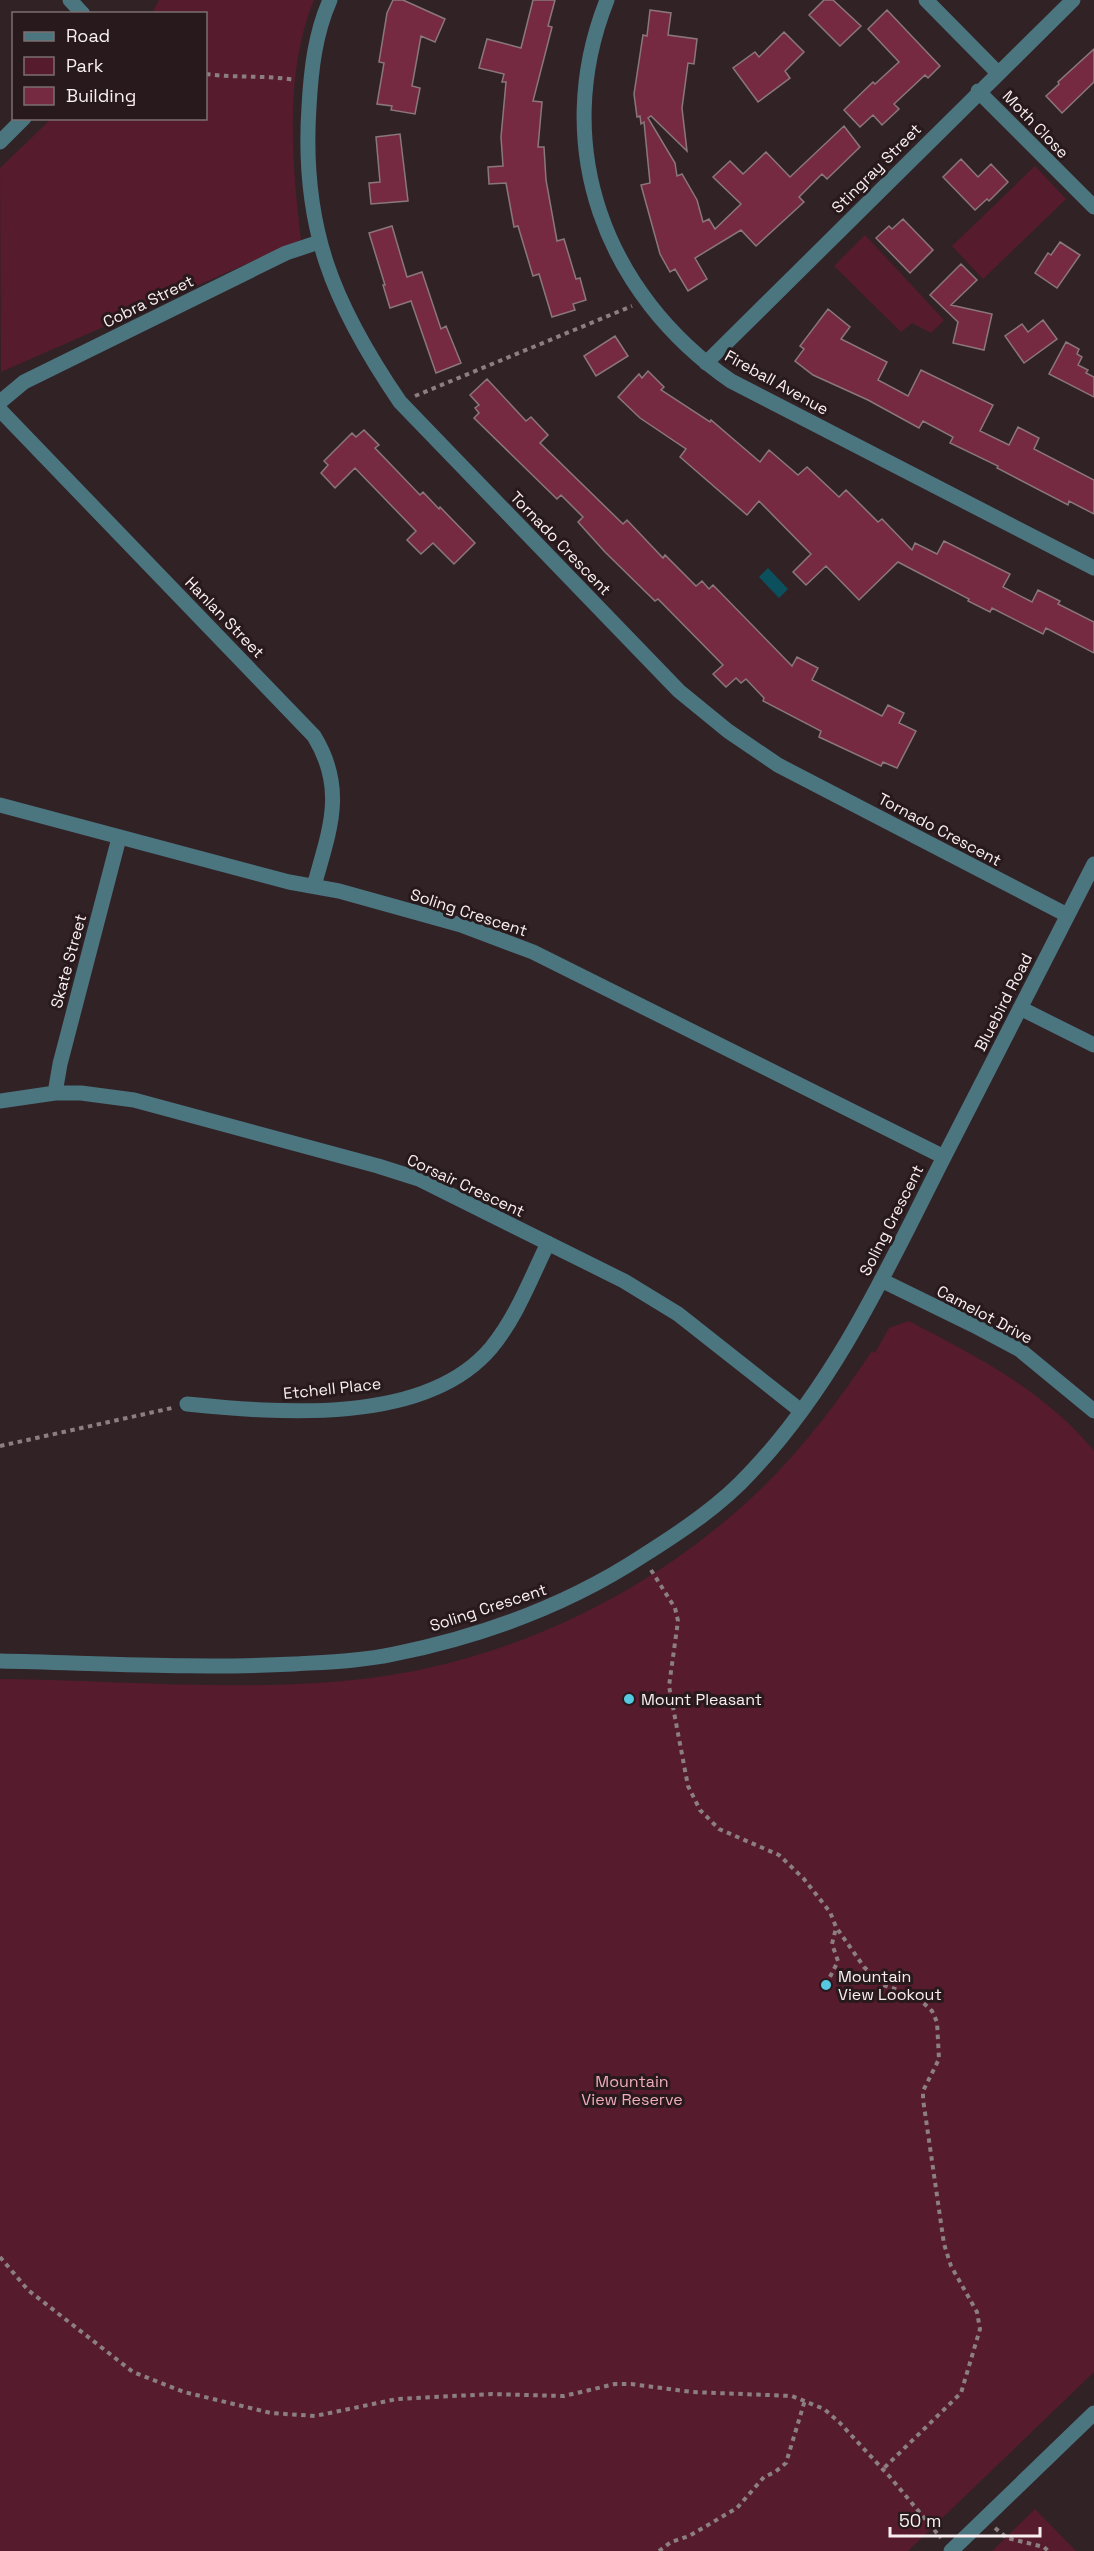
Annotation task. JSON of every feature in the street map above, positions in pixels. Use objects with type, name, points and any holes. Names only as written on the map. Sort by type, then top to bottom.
[{"type":"street","points":[[70,0],[81,12]]},
{"type":"street","name":"Tornado Crescent","points":[[330,0],[312,63],[306,145],[318,242],[338,296],[367,354],[400,402],[679,691],[728,731],[778,765],[1067,915]]},
{"type":"street","name":"Fireball Avenue","points":[[607,0],[588,71],[584,115],[587,164],[598,206],[626,271],[645,300],[674,335],[706,363],[751,391],[1094,568]]},
{"type":"street","points":[[926,0],[998,72]]},
{"type":"street","name":"Stingray Street","points":[[706,363],[1073,0]]},
{"type":"street","name":"Moth Close","points":[[978,92],[1094,207]]},
{"type":"street","points":[[0,142],[22,120]]},
{"type":"street","name":"Cobra Street","points":[[0,402],[24,382],[286,253],[318,242]]},
{"type":"street","name":"Hanlan Street","points":[[0,410],[314,736],[330,767],[334,803],[314,886]]},
{"type":"street","name":"Soling Crescent","points":[[0,805],[289,882],[339,891],[450,921],[515,944],[944,1156],[853,1333],[801,1411],[751,1473],[693,1524],[642,1557],[574,1596],[523,1618],[465,1636],[392,1654],[329,1662],[240,1667],[0,1661]]},
{"type":"street","name":"Skate Street","points":[[55,1093],[63,1053],[119,838]]},
{"type":"street","name":"Bluebird Road","points":[[944,1156],[1094,864]]},
{"type":"street","points":[[1020,1008],[1094,1045]]},
{"type":"street","name":"Corsair Crescent","points":[[0,1101],[55,1093],[81,1093],[134,1100],[378,1166],[431,1184],[624,1281],[678,1314],[801,1411]]},
{"type":"street","name":"Etchell Place","points":[[187,1404],[280,1412],[329,1410],[404,1398],[441,1385],[473,1365],[496,1341],[507,1325],[548,1243]]},
{"type":"street","name":"Camelot Drive","points":[[881,1280],[1020,1350],[1094,1411]]},
{"type":"street","points":[[951,2551],[1094,2413]]},
{"type":"path","points":[[207,74],[234,78],[272,76],[310,81]]},
{"type":"path","points":[[400,402],[645,300]]},
{"type":"path","points":[[0,1446],[187,1404]]},
{"type":"path","points":[[642,1557],[675,1608],[678,1621],[669,1686],[688,1786],[700,1810],[719,1829],[779,1855],[811,1887],[830,1912],[851,1952],[870,1973],[883,1985],[916,1996],[932,2011],[938,2022],[939,2059],[923,2091],[923,2099],[944,2244],[951,2266],[970,2297],[980,2321],[980,2329],[961,2393],[883,2469]]},
{"type":"path","points":[[826,1984],[838,1961],[832,1944],[836,1927]]},
{"type":"path","points":[[0,2257],[28,2290],[133,2372],[184,2392],[271,2413],[315,2416],[397,2399],[492,2394],[564,2396],[615,2384],[692,2392],[774,2394],[806,2400],[824,2409],[839,2422],[934,2529]]},
{"type":"path","points":[[659,2551],[671,2542],[689,2536],[736,2508],[764,2477],[786,2463],[806,2400]]},
{"type":"path","points":[[984,2519],[1007,2538],[1044,2547],[1048,2551]]},
{"type":"green space","points":[[159,0],[314,0],[304,28],[294,88],[293,150],[301,240],[1,372],[0,168],[50,120],[207,120],[207,12],[153,12]]},
{"type":"green space","points":[[1035,166],[1066,199],[983,279],[952,246]]},
{"type":"green space","points":[[865,235],[944,320],[931,333],[912,323],[901,332],[834,266]]},
{"type":"green space","name":"Mountain View Reserve","points":[[909,1321],[984,1362],[1031,1393],[1054,1410],[1094,1451],[1094,2372],[908,2551],[0,2551],[0,1679],[221,1685],[353,1680],[410,1672],[466,1658],[521,1640],[574,1618],[625,1591],[674,1560],[720,1525],[763,1487],[807,1439],[872,1351],[875,1353],[889,1328]]},
{"type":"green space","points":[[1035,2509],[1076,2551],[992,2551]]},
{"type":"water","points":[[768,568],[788,589],[779,598],[759,577]]},
{"type":"building","points":[[393,0],[403,0],[445,19],[435,42],[421,36],[412,86],[420,88],[415,114],[391,110],[392,106],[377,104],[384,63],[379,62],[387,13]]},
{"type":"building","points":[[533,0],[555,0],[548,26],[552,27],[533,101],[542,102],[538,147],[544,147],[546,180],[557,241],[564,239],[576,279],[580,278],[586,300],[573,304],[575,310],[552,317],[539,274],[533,276],[518,226],[514,227],[506,183],[489,184],[488,167],[503,166],[501,137],[506,82],[502,82],[504,74],[479,68],[487,39],[521,48]]},
{"type":"building","points":[[824,0],[833,0],[861,26],[840,46],[809,15]]},
{"type":"building","points":[[650,10],[671,13],[668,35],[697,39],[694,64],[688,63],[682,108],[687,151],[651,116],[648,118],[675,163],[677,176],[682,174],[697,200],[703,222],[709,219],[715,229],[741,204],[713,177],[730,161],[743,174],[766,152],[790,177],[844,126],[860,147],[827,179],[822,174],[799,197],[804,202],[756,246],[741,230],[695,258],[707,279],[688,291],[675,269],[670,272],[660,254],[641,185],[650,183],[644,122],[641,124],[640,116],[637,117],[634,94],[643,35],[647,36]]},
{"type":"building","points":[[887,10],[940,66],[928,78],[925,75],[894,104],[899,109],[882,125],[873,115],[860,127],[844,110],[873,82],[875,84],[899,62],[868,29]]},
{"type":"building","points":[[784,32],[804,52],[785,71],[790,78],[758,102],[733,68],[755,52],[759,57]]},
{"type":"building","points":[[1094,49],[1094,82],[1062,113],[1046,96]]},
{"type":"building","points":[[400,134],[408,201],[371,204],[369,183],[380,182],[376,137]]},
{"type":"building","points":[[961,159],[978,177],[991,164],[1008,182],[989,201],[987,199],[975,210],[943,177]]},
{"type":"building","points":[[903,219],[933,250],[910,273],[876,238],[889,226],[892,229]]},
{"type":"building","points":[[392,226],[407,277],[422,272],[441,329],[446,326],[461,363],[436,373],[411,301],[390,308],[383,285],[385,285],[369,233]]},
{"type":"building","points":[[1060,242],[1080,255],[1057,288],[1035,273],[1048,253],[1051,255]]},
{"type":"building","points":[[961,264],[977,280],[951,305],[992,314],[984,350],[953,343],[958,322],[930,295]]},
{"type":"building","points":[[828,309],[850,327],[841,339],[887,362],[878,380],[908,396],[921,370],[993,405],[980,431],[1009,445],[1018,427],[1039,438],[1034,449],[1094,480],[1094,514],[1069,501],[1068,505],[997,468],[998,466],[950,443],[953,437],[923,421],[919,428],[868,400],[813,375],[795,361],[804,349],[800,346]]},
{"type":"building","points":[[1043,320],[1057,339],[1024,363],[1005,336],[1022,324],[1028,332]]},
{"type":"building","points":[[615,336],[628,356],[596,376],[584,356]]},
{"type":"building","points":[[1066,342],[1079,349],[1077,354],[1082,357],[1078,365],[1088,370],[1086,373],[1094,377],[1094,397],[1049,374]]},
{"type":"building","points":[[648,371],[664,387],[661,390],[710,422],[711,420],[760,462],[769,450],[798,475],[807,467],[839,497],[846,490],[878,522],[882,519],[912,550],[915,543],[937,554],[944,541],[1010,574],[1003,587],[1032,602],[1038,590],[1060,601],[1058,604],[1094,622],[1094,653],[1046,628],[1043,634],[992,608],[990,612],[898,562],[859,600],[826,566],[806,585],[793,572],[811,554],[759,501],[747,515],[680,457],[686,449],[640,418],[618,397],[639,374],[642,378]]},
{"type":"building","points":[[487,379],[526,421],[531,417],[548,435],[540,443],[623,524],[627,520],[663,558],[665,555],[696,586],[702,581],[709,589],[713,585],[792,666],[797,657],[818,668],[812,680],[882,716],[888,705],[904,713],[899,723],[916,731],[897,768],[883,762],[881,766],[819,737],[821,731],[763,701],[764,698],[746,679],[741,683],[736,678],[726,687],[713,674],[723,665],[658,599],[655,601],[605,552],[578,522],[583,517],[561,495],[557,499],[474,418],[479,413],[475,408],[479,405],[470,395]]},
{"type":"building","points":[[364,430],[379,445],[375,448],[420,495],[423,492],[475,543],[454,564],[433,543],[421,554],[407,540],[416,531],[355,468],[335,488],[321,473],[328,465],[324,461],[352,433],[356,437]]},
{"type":"place","name":"Mount Pleasant","points":[[629,1699]]},
{"type":"place","name":"Mountain View Lookout","points":[[826,1985]]}]
